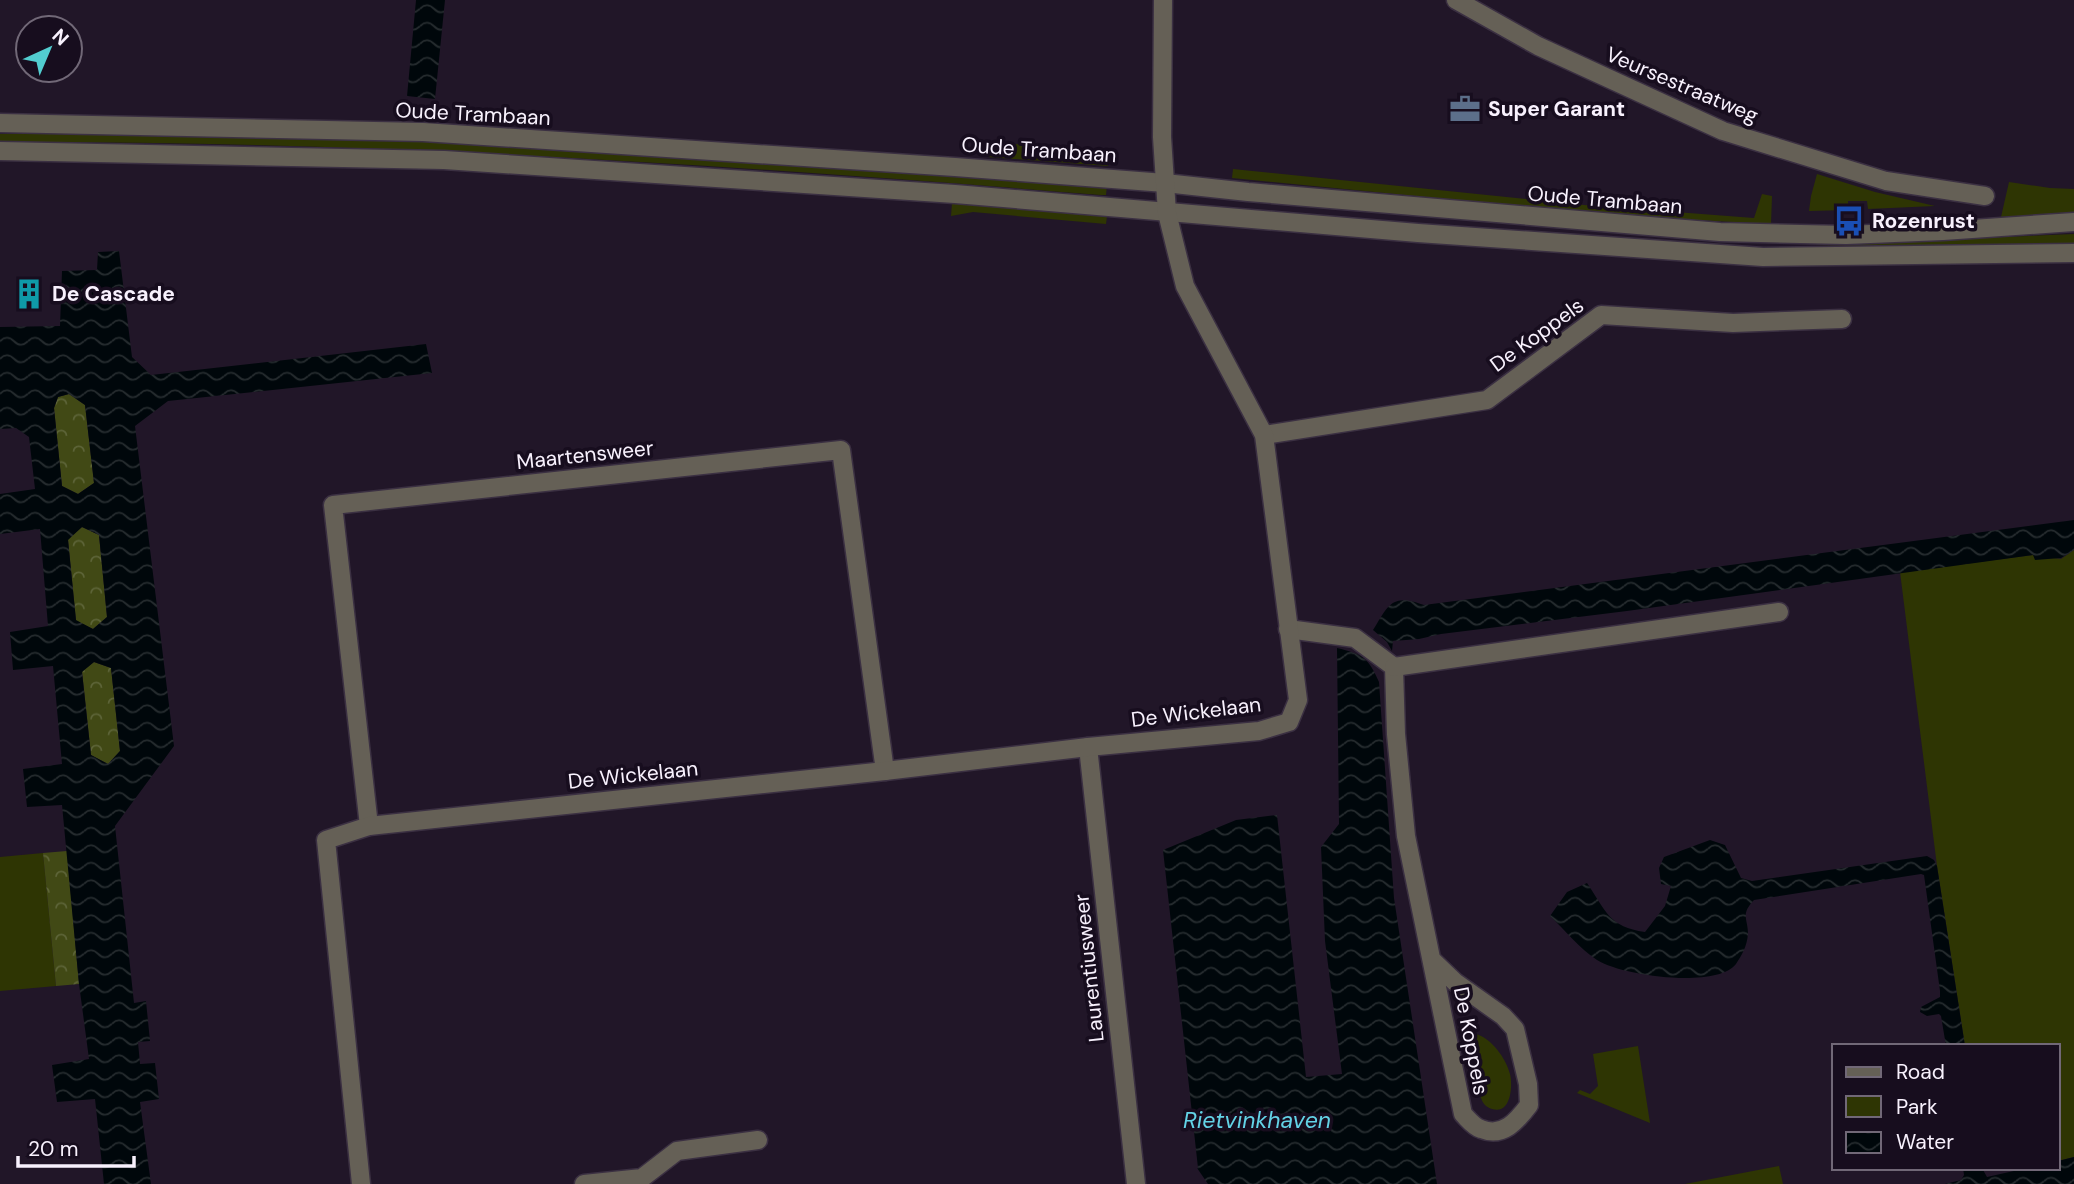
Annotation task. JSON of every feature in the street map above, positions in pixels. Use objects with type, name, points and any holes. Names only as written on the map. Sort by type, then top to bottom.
[{"type":"street","points":[[1163,0],[1162,137],[1167,212],[1185,286],[1264,435],[1288,629],[1355,638],[1391,665],[1779,612]]},
{"type":"street","name":"Veursestraatweg","points":[[1456,0],[1538,46],[1723,131],[1886,181],[1985,196]]},
{"type":"street","name":"Oude Trambaan","points":[[0,123],[423,132],[1165,183],[1720,232],[1846,235],[2074,222]]},
{"type":"street","points":[[0,151],[444,160],[955,194],[1418,233],[1763,257],[2074,253]]},
{"type":"street","name":"De Koppels","points":[[1264,435],[1487,400],[1601,315],[1733,323],[1842,319]]},
{"type":"street","name":"Maartensweer","points":[[369,826],[333,505],[827,451],[841,450],[885,771]]},
{"type":"street","name":"De Wickelaan","points":[[361,1184],[326,840],[369,826],[1088,747],[1259,731],[1289,722],[1298,701],[1288,629]]},
{"type":"street","name":"De Koppels","points":[[1391,665],[1406,836],[1463,1114],[1479,1129],[1499,1131],[1515,1123],[1529,1105],[1528,1084],[1515,1029],[1503,1016],[1455,982],[1432,960]]},
{"type":"street","name":"Laurentiusweer","points":[[1088,747],[1136,1184]]},
{"type":"street","points":[[584,1184],[642,1178],[677,1151],[758,1140]]},
{"type":"green space","points":[[0,134],[230,136],[460,143],[1107,185],[1106,195],[1101,195],[689,165],[414,150],[0,142]]},
{"type":"green space","points":[[989,142],[1108,151],[1108,166],[988,157]]},
{"type":"green space","points":[[1233,169],[1584,205],[1754,218],[1762,194],[1772,196],[1771,224],[1620,216],[1232,178]]},
{"type":"green space","points":[[1817,174],[1875,192],[1935,206],[1868,209],[1867,201],[1848,201],[1848,210],[1809,211]]},
{"type":"green space","points":[[2009,182],[2074,189],[2074,213],[2001,217]]},
{"type":"green space","points":[[952,203],[1107,216],[1106,224],[973,212],[951,216]]},
{"type":"green space","points":[[2074,234],[2074,245],[1975,248],[1814,245]]},
{"type":"green space","points":[[69,394],[85,405],[94,483],[78,494],[62,486],[54,408],[58,397]]},
{"type":"green space","points":[[82,527],[99,535],[107,617],[93,629],[76,621],[68,539]]},
{"type":"green space","points":[[2074,550],[2074,1157],[2060,1160],[2060,1044],[1965,1044],[1937,866],[1900,572],[2033,555],[2061,559]]},
{"type":"green space","points":[[94,662],[111,668],[120,751],[108,764],[91,755],[82,671]]},
{"type":"green space","points":[[67,851],[79,984],[56,986],[43,853]]},
{"type":"green space","points":[[43,853],[56,986],[0,991],[0,857]]},
{"type":"green space","points":[[1476,1034],[1497,1050],[1510,1074],[1507,1104],[1498,1110],[1485,1105],[1479,1092],[1469,1040]]},
{"type":"green space","points":[[1638,1046],[1650,1123],[1577,1093],[1580,1090],[1590,1094],[1598,1086],[1593,1054]]},
{"type":"green space","points":[[1779,1166],[1783,1184],[1685,1184]]},
{"type":"water","points":[[416,0],[445,0],[435,99],[407,96]]},
{"type":"water","points":[[119,251],[132,357],[151,375],[426,344],[432,373],[168,401],[135,426],[174,746],[115,826],[134,1003],[146,1001],[150,1041],[138,1042],[140,1064],[155,1063],[159,1099],[140,1102],[151,1184],[104,1184],[95,1099],[57,1102],[52,1065],[89,1059],[62,805],[27,807],[23,769],[62,764],[53,666],[13,670],[10,632],[48,626],[40,529],[0,534],[0,494],[35,489],[29,437],[16,428],[0,429],[0,327],[60,326],[62,271],[97,270],[98,252]],"holes":[[[69,394],[85,405],[94,483],[78,494],[62,486],[54,408],[58,397]],[[82,527],[99,535],[107,617],[93,629],[76,620],[68,540]],[[94,662],[111,668],[120,751],[108,764],[91,755],[82,672]]]},
{"type":"water","points":[[2074,520],[2074,550],[2061,558],[2035,560],[2033,555],[1441,634],[1393,641],[1392,651],[1387,642],[1373,630],[1392,603],[1398,601],[1424,605]]},
{"type":"water","name":"Rietvinkhaven","points":[[1337,648],[1364,658],[1379,682],[1394,898],[1437,1184],[1208,1184],[1197,1168],[1163,850],[1236,820],[1277,815],[1306,1077],[1342,1074],[1325,941],[1321,847],[1339,824]]},
{"type":"water","points":[[1710,840],[1725,845],[1741,878],[1752,881],[1927,856],[1934,860],[1965,1044],[1946,1044],[1941,1016],[1927,1016],[1920,1012],[1921,1007],[1940,997],[1924,875],[1921,874],[1754,900],[1746,913],[1747,938],[1736,964],[1726,972],[1710,976],[1690,978],[1647,975],[1609,966],[1585,950],[1550,916],[1567,892],[1587,883],[1616,922],[1645,932],[1665,906],[1671,886],[1661,884],[1659,868],[1664,857]]},
{"type":"water","points":[[2074,1157],[2074,1184],[1945,1184],[1961,1180],[1963,1170],[1983,1170],[1987,1177],[2018,1170],[2060,1170],[2060,1160]]},
{"type":"place","name":"Super Garant","points":[[1465,109]]},
{"type":"place","name":"Rozenrust","points":[[1849,221]]},
{"type":"place","name":"De Cascade","points":[[29,294]]}]
